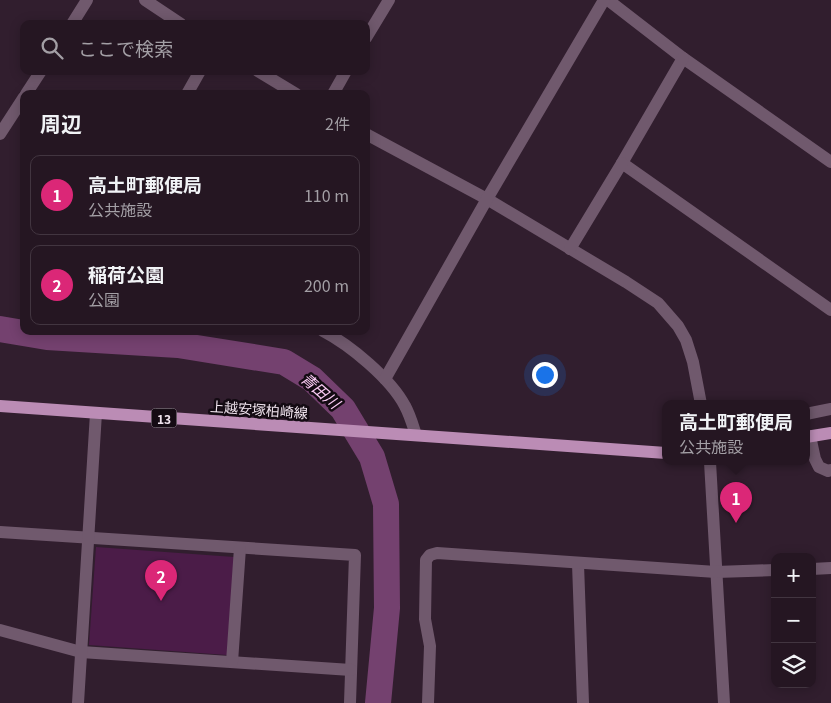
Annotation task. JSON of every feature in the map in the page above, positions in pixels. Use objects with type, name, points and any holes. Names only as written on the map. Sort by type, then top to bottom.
[{"type":"main road","name":"上越安塚柏崎線","points":[[0,406],[662,453]]},
{"type":"main road","points":[[810,436],[831,433]]},
{"type":"street","points":[[74,20],[87,0]]},
{"type":"street","points":[[144,0],[176,20]]},
{"type":"street","points":[[370,31],[389,0]]},
{"type":"street","points":[[385,379],[487,199],[604,0]]},
{"type":"street","points":[[608,0],[683,58],[831,162]]},
{"type":"street","points":[[570,249],[683,58]]},
{"type":"street","points":[[29,90],[38,75]]},
{"type":"street","points":[[189,90],[198,75]]},
{"type":"street","points":[[265,75],[289,90]]},
{"type":"street","points":[[335,90],[344,75]]},
{"type":"street","points":[[0,134],[20,103]]},
{"type":"street","points":[[370,136],[487,199],[658,303],[686,340],[693,362],[700,400]]},
{"type":"street","points":[[622,163],[831,310]]},
{"type":"street","points":[[331,335],[366,360],[385,379],[405,406],[416,435]]},
{"type":"street","points":[[812,413],[831,410]]},
{"type":"street","points":[[78,703],[96,413]]},
{"type":"street","points":[[810,442],[819,467],[828,471],[831,470]]},
{"type":"street","points":[[710,465],[724,703]]},
{"type":"street","points":[[0,532],[355,555],[350,703]]},
{"type":"street","points":[[232,662],[240,548]]},
{"type":"street","points":[[428,703],[430,646],[426,618],[426,560],[430,555],[716,572],[771,570]]},
{"type":"street","points":[[578,564],[583,703]]},
{"type":"street","points":[[816,568],[831,568]]},
{"type":"street","points":[[0,630],[81,652],[351,670]]},
{"type":"shaded area","points":[[96,547],[234,557],[227,655],[89,645]]},
{"type":"waterway","name":"青田川","points":[[0,329],[20,332]]},
{"type":"waterway","name":"青田川","points":[[35,335],[178,345],[284,362],[312,379],[343,409],[372,457],[386,504],[387,608],[378,703]]},
{"type":"place","name":"高土町郵便局","points":[[736,523]]},
{"type":"place","name":"稲荷公園","points":[[161,601]]}]
